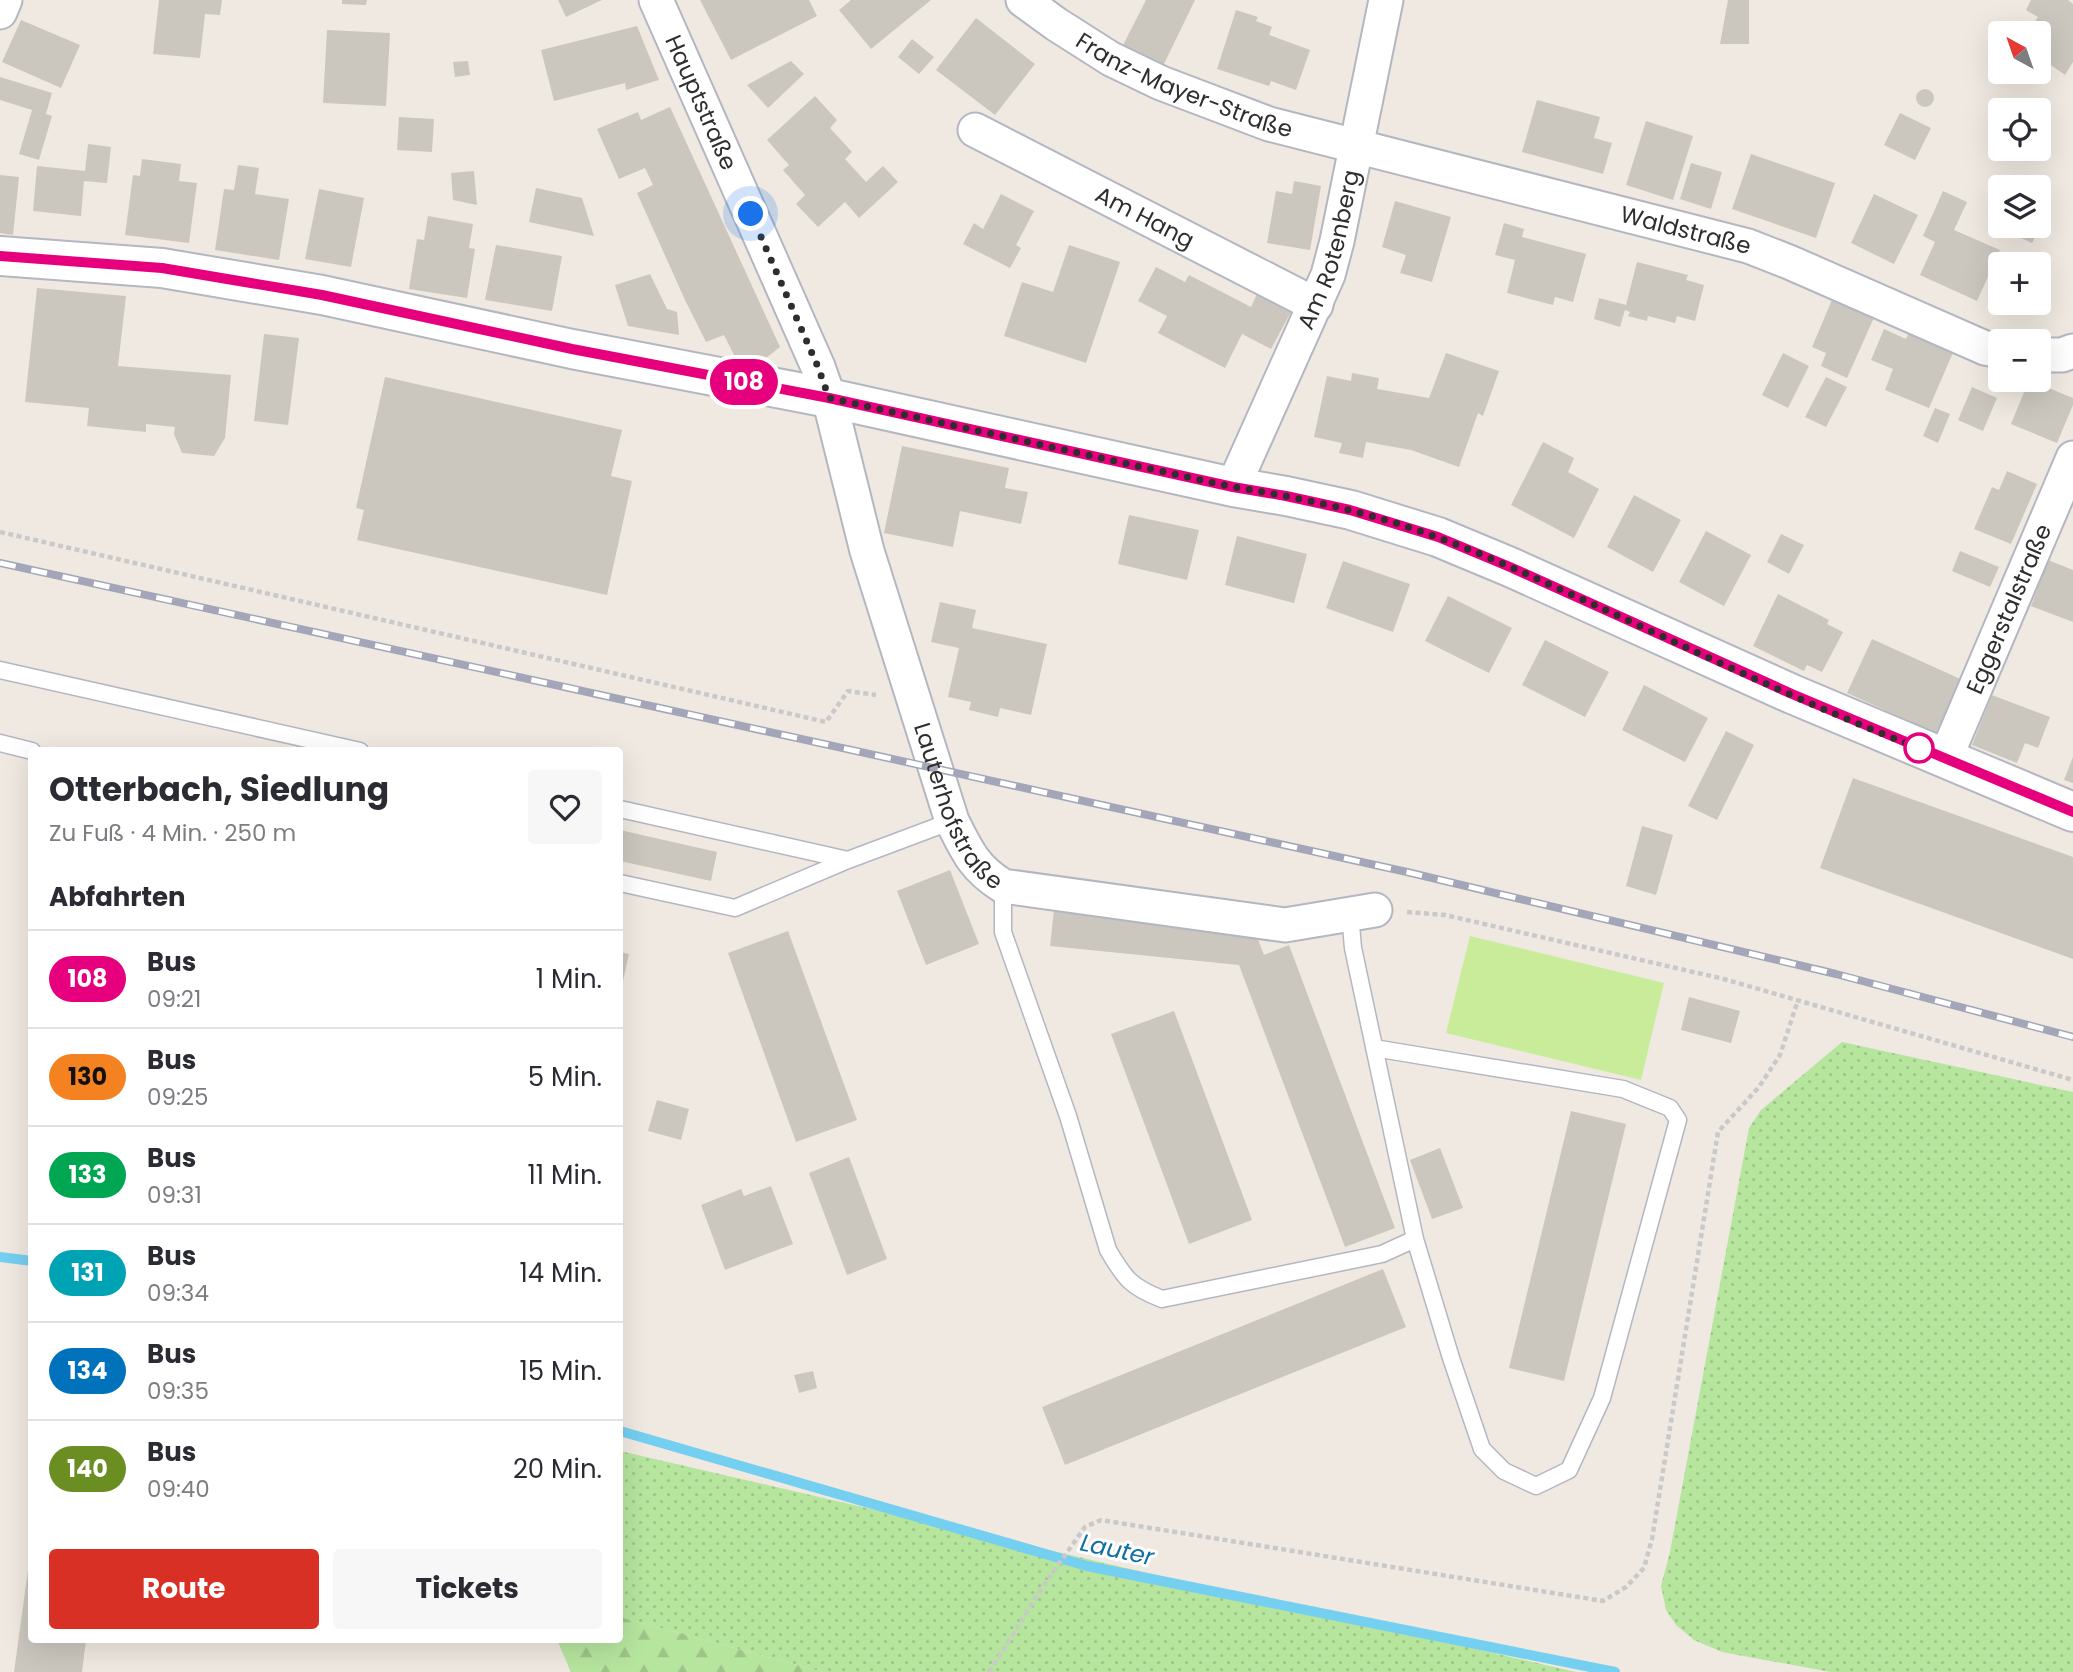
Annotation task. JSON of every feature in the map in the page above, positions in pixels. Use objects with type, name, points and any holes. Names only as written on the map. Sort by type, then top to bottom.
[{"type":"street","points":[[0,12],[5,0]]},
{"type":"street","name":"Hauptstraße","points":[[656,0],[799,320],[829,398]]},
{"type":"street","name":"Franz-Mayer-Straße","points":[[1023,0],[1111,59],[1161,83],[1269,124],[1356,148]]},
{"type":"street","name":"Am Rotenberg","points":[[1233,487],[1328,275],[1386,0]]},
{"type":"street","name":"Am Hang","points":[[975,130],[1316,304]]},
{"type":"street","name":"Waldstraße","points":[[1356,148],[1748,246],[1988,349]]},
{"type":"street","points":[[0,256],[150,267],[322,295],[572,349],[829,398],[1233,487],[1350,510],[1438,537],[1522,572],[1792,694],[2073,812]]},
{"type":"street","points":[[2051,355],[2073,351]]},
{"type":"street","name":"Lauterhofstraße","points":[[829,398],[867,551],[952,821],[969,855],[985,875],[1003,886],[1285,925],[1362,912]]},
{"type":"street","name":"Eggerstalstraße","points":[[1945,759],[2073,458]]},
{"type":"lane","points":[[0,670],[342,747]]},
{"type":"lane","points":[[0,743],[28,750]]},
{"type":"lane","points":[[623,810],[848,860]]},
{"type":"lane","points":[[623,884],[735,908],[848,860],[952,821]]},
{"type":"lane","points":[[1003,886],[1003,932],[1068,1116],[1108,1250],[1137,1289],[1162,1299],[1382,1254],[1415,1239]]},
{"type":"lane","points":[[1362,912],[1353,948],[1374,1048],[1415,1239],[1451,1358],[1482,1449],[1504,1471],[1536,1486],[1569,1470],[1602,1398],[1678,1120],[1670,1108],[1623,1089],[1374,1048]]},
{"type":"path","points":[[0,532],[826,722],[848,691],[914,702]]},
{"type":"path","points":[[1362,912],[1446,915],[1724,979],[2073,1080]]},
{"type":"path","points":[[989,1672],[1046,1582],[1085,1527],[1101,1520],[1603,1601],[1626,1587],[1644,1568],[1652,1539],[1718,1132],[1759,1087],[1780,1055],[1798,1000]]},
{"type":"green space","points":[[1470,936],[1664,983],[1641,1080],[1446,1033]]},
{"type":"green space","points":[[1842,1042],[2073,1092],[2073,1672],[1831,1672],[1722,1652],[1694,1640],[1676,1625],[1666,1610],[1661,1586],[1670,1552],[1749,1128],[1761,1110]]},
{"type":"green space","points":[[623,1452],[1576,1672],[823,1672],[623,1618]]},
{"type":"green space","points":[[623,1618],[823,1672],[571,1672],[558,1643],[623,1643]]},
{"type":"building","points":[[159,0],[222,0],[220,15],[205,14],[200,58],[153,54]]},
{"type":"building","points":[[342,0],[367,0],[366,5],[342,4]]},
{"type":"building","points":[[558,0],[602,0],[566,17]]},
{"type":"building","points":[[700,0],[809,0],[817,16],[731,60]]},
{"type":"building","points":[[851,0],[931,0],[871,49],[839,10]]},
{"type":"building","points":[[1146,0],[1195,0],[1162,68],[1121,49]]},
{"type":"building","points":[[1728,0],[1749,0],[1749,44],[1720,44]]},
{"type":"building","points":[[2031,0],[2068,0],[2073,4],[2073,62],[2065,75],[2051,65],[2051,21],[2035,21],[2038,17],[2026,10]]},
{"type":"building","points":[[1236,10],[1258,17],[1256,21],[1272,27],[1269,35],[1310,50],[1296,90],[1271,81],[1269,86],[1217,69]]},
{"type":"building","points":[[976,18],[1035,64],[995,115],[936,70]]},
{"type":"building","points":[[21,20],[80,45],[61,88],[2,62]]},
{"type":"building","points":[[637,26],[659,80],[626,90],[625,83],[554,101],[541,50]]},
{"type":"building","points":[[327,30],[390,33],[386,106],[323,103]]},
{"type":"building","points":[[912,39],[934,57],[919,74],[898,57]]},
{"type":"building","points":[[468,61],[470,75],[455,77],[453,62]]},
{"type":"building","points":[[791,61],[804,74],[768,108],[747,85]]},
{"type":"building","points":[[0,77],[52,93],[46,114],[52,116],[39,160],[19,154],[32,110],[0,100]]},
{"type":"building","points":[[1921,89],[1929,89],[1934,98],[1932,105],[1921,107],[1916,102],[1916,94]]},
{"type":"building","points":[[815,96],[837,120],[830,128],[852,152],[845,159],[866,182],[883,166],[898,182],[859,218],[845,202],[818,227],[796,204],[805,195],[783,170],[789,165],[767,140]]},
{"type":"building","points":[[1537,100],[1600,117],[1594,138],[1612,143],[1603,174],[1522,152]]},
{"type":"building","points":[[670,107],[780,347],[766,358],[734,355],[724,335],[706,342],[637,193],[653,185],[645,168],[619,179],[597,129],[638,112],[641,120]]},
{"type":"building","points":[[1900,113],[1931,128],[1915,160],[1884,145]]},
{"type":"building","points":[[399,117],[434,119],[432,152],[397,150]]},
{"type":"building","points":[[1646,121],[1693,136],[1673,200],[1626,185]]},
{"type":"building","points":[[88,144],[111,147],[107,183],[84,181],[81,216],[33,211],[37,166],[85,171]]},
{"type":"building","points":[[1751,154],[1835,183],[1816,238],[1732,209]]},
{"type":"building","points":[[142,159],[181,164],[179,181],[197,183],[189,243],[125,235],[133,175],[140,176]]},
{"type":"building","points":[[1691,163],[1722,172],[1711,209],[1680,199]]},
{"type":"building","points":[[238,165],[259,168],[255,194],[289,199],[279,260],[215,250],[224,189],[234,190]]},
{"type":"building","points":[[474,171],[477,205],[453,200],[451,173]]},
{"type":"building","points":[[0,175],[19,177],[13,235],[0,233]]},
{"type":"building","points":[[1294,181],[1321,186],[1310,250],[1267,243],[1276,191],[1292,194]]},
{"type":"building","points":[[536,188],[582,198],[594,236],[529,222]]},
{"type":"building","points":[[319,189],[364,198],[351,267],[305,259]]},
{"type":"building","points":[[1943,191],[1967,202],[1954,230],[2000,250],[1988,252],[1988,277],[1977,301],[1920,275],[1935,242],[1923,236]]},
{"type":"building","points":[[1001,194],[1034,211],[1016,245],[1021,248],[1010,268],[963,244],[974,223],[983,229]]},
{"type":"building","points":[[1874,194],[1918,215],[1894,264],[1851,243]]},
{"type":"building","points":[[1395,201],[1451,217],[1432,282],[1400,273],[1406,255],[1382,247]]},
{"type":"building","points":[[428,216],[473,224],[469,248],[475,249],[467,298],[409,289],[417,239],[424,240]]},
{"type":"building","points":[[1504,223],[1524,229],[1522,237],[1586,254],[1573,302],[1555,297],[1553,305],[1507,293],[1515,260],[1495,255]]},
{"type":"building","points":[[2021,238],[2034,238],[2032,243]]},
{"type":"building","points":[[496,245],[562,256],[552,311],[485,300]]},
{"type":"building","points":[[1069,245],[1120,262],[1086,363],[1004,336],[1022,282],[1053,292]]},
{"type":"building","points":[[1637,262],[1688,275],[1686,280],[1704,285],[1695,321],[1677,316],[1675,323],[1648,316],[1647,321],[1628,316],[1630,312],[1625,310],[1620,327],[1594,319],[1599,298],[1626,305]]},
{"type":"building","points":[[1156,267],[1185,282],[1189,275],[1251,307],[1257,294],[1291,312],[1271,349],[1242,334],[1225,368],[1158,333],[1167,316],[1138,301]]},
{"type":"building","points":[[650,274],[667,309],[677,312],[679,335],[628,326],[615,285]]},
{"type":"building","points":[[37,288],[126,296],[118,366],[231,375],[225,438],[214,456],[182,453],[174,434],[175,427],[146,424],[146,432],[87,426],[89,408],[25,402]]},
{"type":"building","points":[[1834,295],[1876,313],[1847,378],[1821,366],[1826,353],[1812,347]]},
{"type":"building","points":[[1884,329],[1906,339],[1910,330],[1955,348],[1929,408],[1885,390],[1893,369],[1871,360]]},
{"type":"building","points":[[264,334],[299,338],[288,425],[254,421]]},
{"type":"building","points":[[1446,353],[1499,371],[1483,416],[1478,413],[1459,467],[1411,450],[1366,442],[1363,458],[1339,453],[1342,443],[1314,437],[1327,376],[1351,381],[1352,373],[1379,378],[1377,389],[1429,398]]},
{"type":"building","points":[[1783,353],[1809,366],[1788,408],[1762,395]]},
{"type":"building","points":[[385,377],[622,430],[611,476],[632,481],[607,595],[357,540],[364,510],[356,508]]},
{"type":"building","points":[[1826,377],[1847,387],[1826,427],[1805,417]]},
{"type":"building","points":[[1972,387],[1997,398],[1983,431],[1958,420]]},
{"type":"building","points":[[2051,389],[2073,398],[2073,405],[2057,443],[2011,424],[2024,392],[2051,392]]},
{"type":"building","points":[[1935,408],[1950,414],[1938,443],[1923,436]]},
{"type":"building","points":[[1543,442],[1574,458],[1568,472],[1599,489],[1574,538],[1511,505]]},
{"type":"building","points":[[902,446],[1009,468],[1005,488],[1028,492],[1021,524],[960,511],[953,547],[884,533]]},
{"type":"building","points":[[2007,471],[2037,484],[2011,544],[1974,529],[1992,487],[1999,490]]},
{"type":"building","points":[[1634,495],[1681,520],[1653,572],[1607,547]]},
{"type":"building","points":[[1129,515],[1199,530],[1187,580],[1118,564]]},
{"type":"building","points":[[1706,531],[1751,555],[1724,606],[1679,582]]},
{"type":"building","points":[[1781,534],[1804,545],[1789,574],[1767,562]]},
{"type":"building","points":[[1237,536],[1307,554],[1294,603],[1225,585]]},
{"type":"building","points":[[1960,551],[1999,567],[1990,587],[1952,571]]},
{"type":"building","points":[[2048,560],[2073,570],[2073,622],[2031,606]]},
{"type":"building","points":[[1343,561],[1410,584],[1393,632],[1326,608]]},
{"type":"building","points":[[1778,594],[1829,620],[1827,624],[1843,632],[1822,672],[1807,665],[1804,671],[1753,646]]},
{"type":"building","points":[[1448,596],[1512,628],[1489,673],[1425,641]]},
{"type":"building","points":[[940,602],[976,610],[972,628],[1047,644],[1031,715],[1000,708],[998,717],[969,710],[971,702],[948,697],[959,648],[931,642]]},
{"type":"building","points":[[1872,639],[1967,682],[1942,736],[1847,693]]},
{"type":"building","points":[[1545,640],[1609,672],[1585,717],[1522,685]]},
{"type":"building","points":[[1644,685],[1708,718],[1685,762],[1622,730]]},
{"type":"building","points":[[1992,695],[2050,717],[2038,748],[2025,743],[2017,763],[1972,745]]},
{"type":"building","points":[[1726,731],[1754,745],[1717,820],[1688,806]]},
{"type":"building","points":[[2073,757],[2073,783],[2064,780]]},
{"type":"building","points":[[1853,778],[2073,857],[2073,959],[1820,868]]},
{"type":"building","points":[[1642,826],[1673,835],[1656,895],[1626,886]]},
{"type":"building","points":[[623,831],[717,852],[711,881],[623,862]]},
{"type":"building","points":[[950,870],[979,944],[926,965],[897,891]]},
{"type":"building","points":[[1054,910],[1256,934],[1264,955],[1289,945],[1395,1228],[1345,1247],[1239,965],[1050,946]]},
{"type":"building","points":[[788,931],[857,1120],[796,1142],[728,953]]},
{"type":"building","points":[[623,953],[629,954],[623,981]]},
{"type":"building","points":[[1689,997],[1740,1011],[1731,1043],[1681,1030]]},
{"type":"building","points":[[1174,1011],[1252,1220],[1189,1244],[1111,1034]]},
{"type":"building","points":[[657,1100],[689,1109],[681,1140],[648,1131]]},
{"type":"building","points":[[1571,1111],[1626,1124],[1564,1381],[1509,1368]]},
{"type":"building","points":[[1440,1148],[1463,1208],[1432,1219],[1410,1160]]},
{"type":"building","points":[[849,1157],[887,1259],[847,1275],[809,1173]]},
{"type":"building","points":[[771,1186],[793,1244],[725,1270],[701,1205],[741,1189],[744,1196]]},
{"type":"building","points":[[1383,1269],[1406,1327],[1065,1465],[1042,1407]]},
{"type":"building","points":[[813,1371],[817,1388],[799,1393],[794,1375]]},
{"type":"building","points":[[28,1570],[28,1643],[86,1643],[82,1672],[14,1672]]},
{"type":"waterway","name":"Lauter","points":[[0,1257],[28,1260]]},
{"type":"waterway","name":"Lauter","points":[[623,1432],[1087,1566],[1615,1672]]},
{"type":"railway","points":[[0,563],[1407,872],[1836,974],[2073,1037]]},
{"type":"bus line","name":"108","points":[[0,256],[162,268],[322,295],[572,349],[829,398],[1233,487],[1350,510],[1438,537],[1510,567],[1792,694],[2073,812]]},
{"type":"route","points":[[751,214],[829,398],[1233,487],[1350,510],[1438,537],[1919,748]]}]
